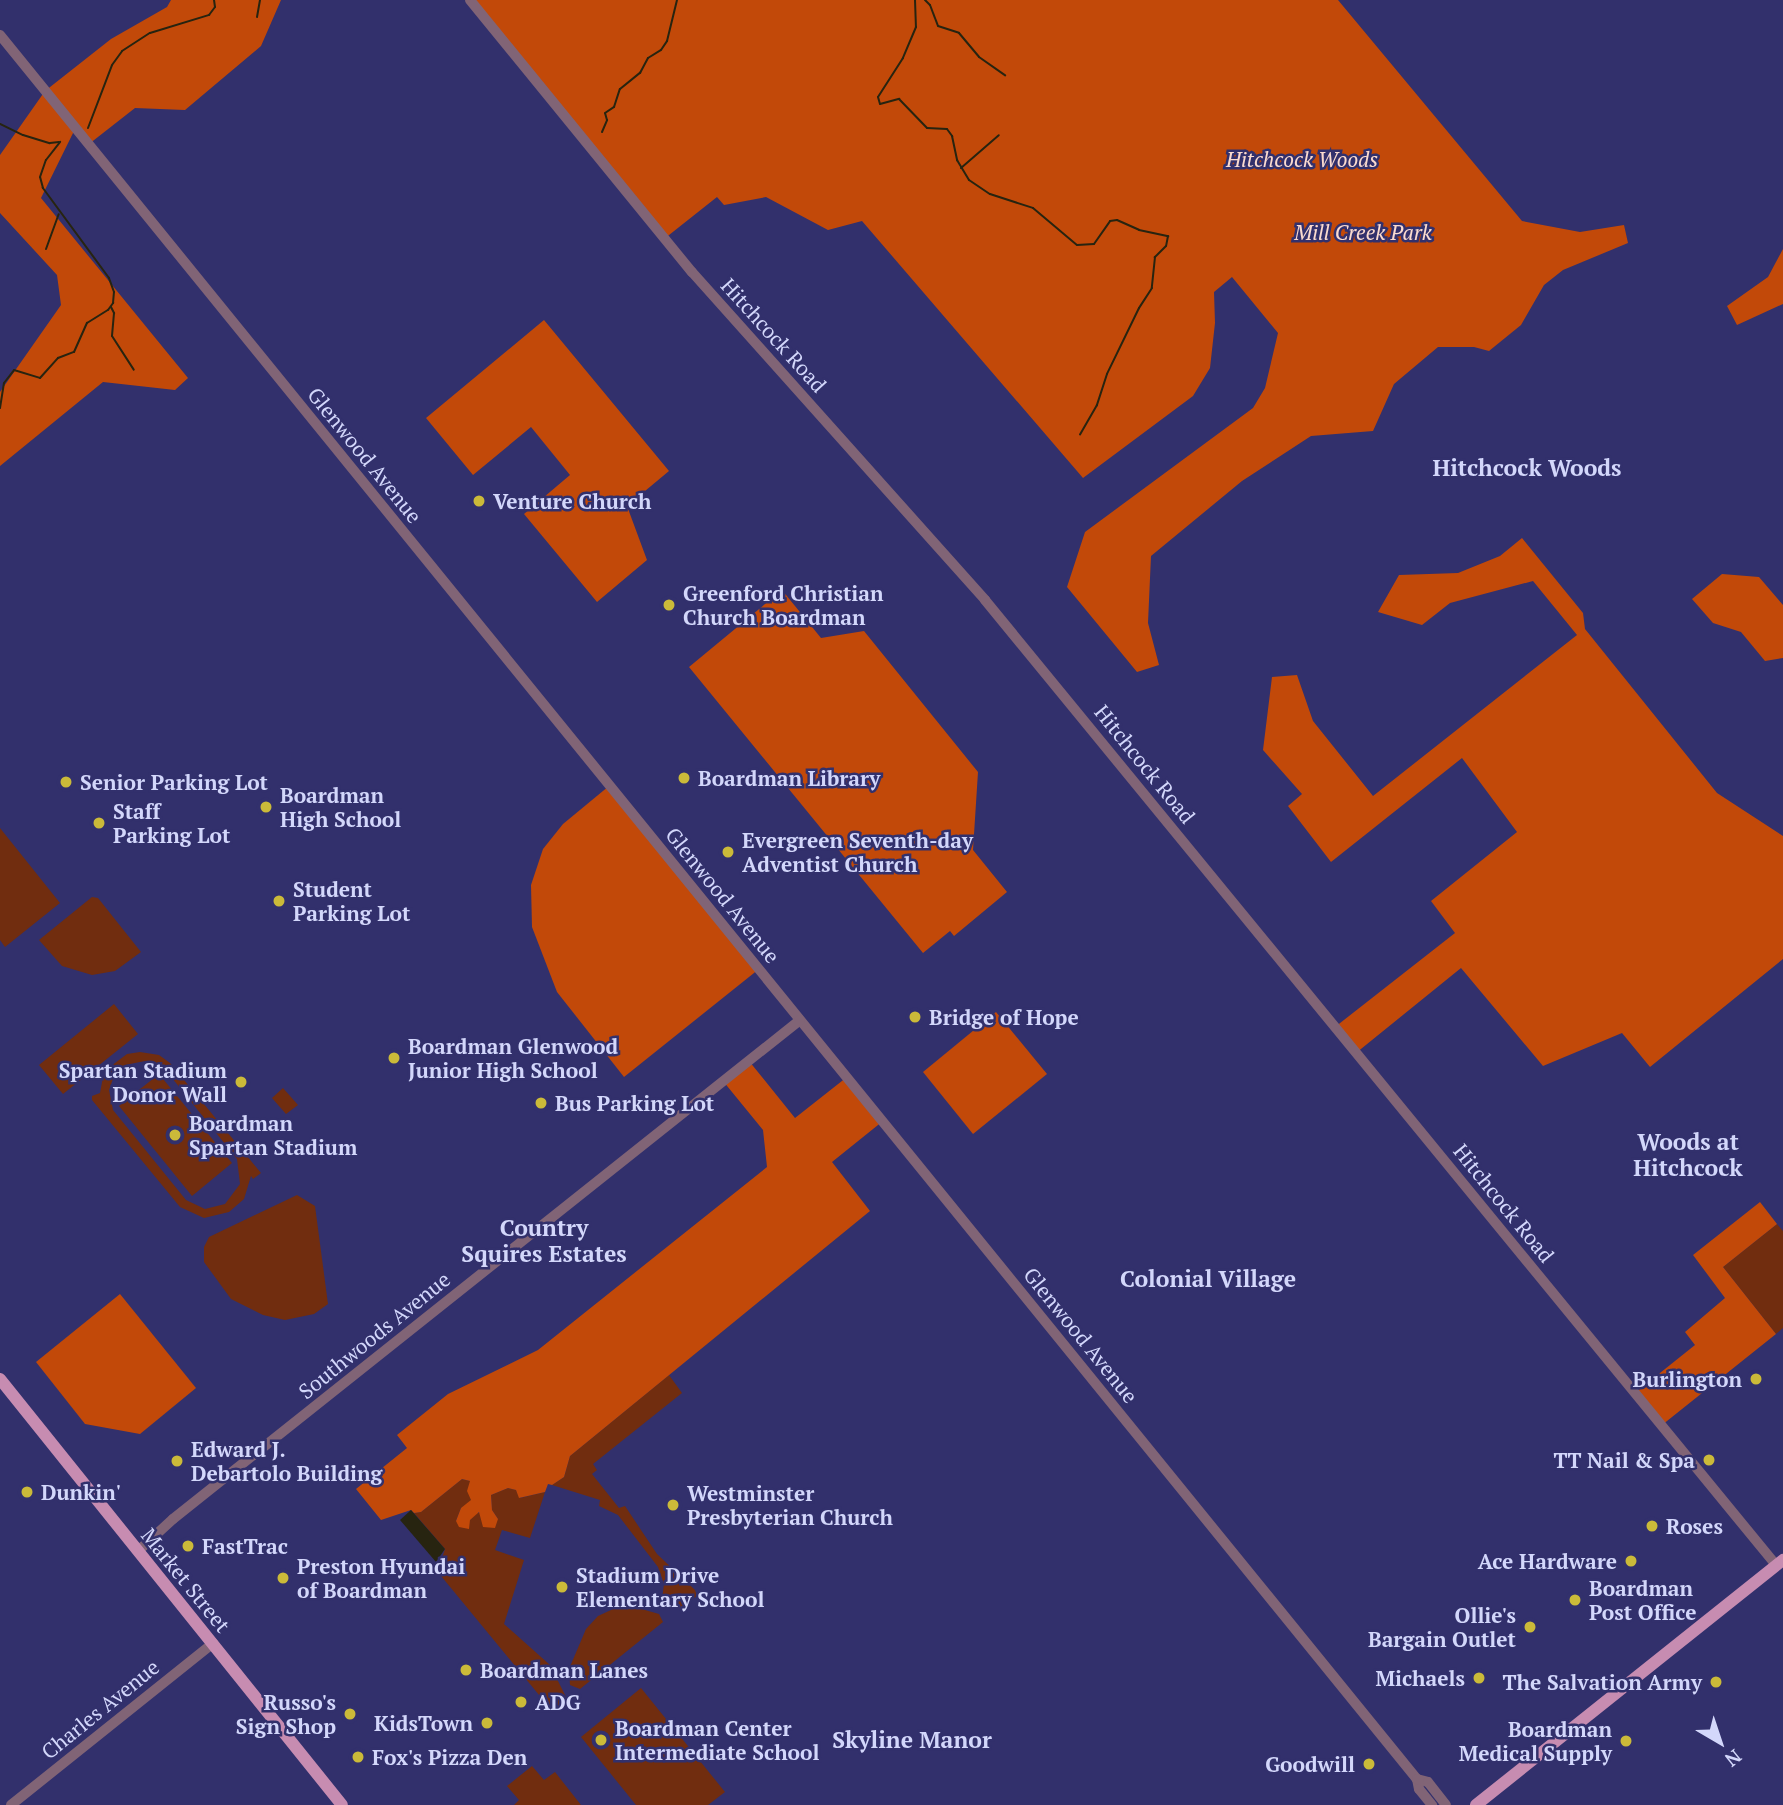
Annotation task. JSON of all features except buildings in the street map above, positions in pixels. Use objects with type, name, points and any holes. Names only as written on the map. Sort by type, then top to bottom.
[{"type":"main road","name":"Market Street","points":[[0,1379],[342,1805]]},
{"type":"main road","points":[[1476,1805],[1780,1563]]},
{"type":"street","name":"Hitchcock Road","points":[[470,0],[692,271],[985,600],[1780,1563]]},
{"type":"street","name":"Glenwood Avenue","points":[[0,35],[1417,1779],[1419,1789],[1433,1805]]},
{"type":"street","name":"Southwoods Avenue","points":[[138,1551],[173,1519],[800,1020]]},
{"type":"street","name":"Charles Avenue","points":[[11,1805],[213,1643]]},
{"type":"street","name":"Glenwood Avenue","points":[[1417,1779],[1428,1783],[1446,1805]]},
{"type":"shaded area","points":[[0,828],[60,903],[5,947],[0,940]]},
{"type":"shaded area","points":[[92,897],[98,898],[141,952],[115,971],[92,975],[62,966],[39,940]]},
{"type":"shaded area","points":[[114,1004],[138,1034],[63,1094],[39,1065]]},
{"type":"shaded area","points":[[140,1052],[159,1055],[170,1063],[261,1173],[253,1179],[251,1176],[244,1199],[229,1212],[204,1218],[180,1207],[92,1100],[92,1096],[100,1093],[103,1077],[111,1066],[127,1054]],"holes":[[[145,1061],[168,1073],[237,1159],[240,1184],[225,1204],[205,1209],[186,1200],[113,1110],[109,1090],[114,1076],[125,1065]]]},
{"type":"shaded area","points":[[159,1074],[232,1163],[192,1196],[119,1106]]},
{"type":"shaded area","points":[[283,1088],[298,1105],[286,1114],[272,1098]]},
{"type":"shaded area","points":[[297,1195],[315,1206],[328,1304],[314,1314],[285,1320],[263,1315],[231,1299],[204,1262],[204,1247],[209,1237]]},
{"type":"shaded area","points":[[1777,1224],[1783,1231],[1783,1328],[1776,1334],[1723,1267]]},
{"type":"shaded area","points":[[669,1375],[682,1393],[593,1464],[597,1470],[592,1474],[619,1508],[625,1506],[657,1554],[695,1590],[697,1596],[679,1609],[662,1599],[664,1584],[658,1567],[618,1515],[599,1506],[600,1500],[552,1485],[564,1477],[570,1456]]},
{"type":"shaded area","points":[[462,1479],[470,1481],[472,1499],[461,1508],[456,1521],[470,1520],[476,1512],[498,1519],[492,1510],[491,1495],[508,1488],[516,1490],[520,1498],[545,1492],[530,1538],[502,1530],[495,1550],[524,1560],[504,1624],[550,1665],[567,1699],[553,1712],[432,1565],[442,1558],[445,1549],[414,1513],[421,1512]]},
{"type":"shaded area","points":[[411,1510],[445,1549],[436,1562],[400,1520]]},
{"type":"shaded area","points":[[624,1604],[659,1614],[663,1622],[580,1689],[570,1685],[569,1669],[586,1629],[598,1616]]},
{"type":"shaded area","points":[[641,1688],[725,1792],[708,1805],[636,1805],[581,1737]]},
{"type":"shaded area","points":[[532,1766],[544,1780],[555,1772],[581,1805],[514,1805],[519,1800],[507,1786]]},
{"type":"green space","points":[[171,0],[281,0],[261,46],[185,110],[135,108],[89,144],[75,129],[41,198],[188,378],[175,390],[103,382],[0,466],[0,392],[61,305],[57,275],[0,213],[0,155],[45,91],[111,39],[167,7]]},
{"type":"green space","name":"Mill Creek Park","points":[[470,0],[1338,0],[1522,221],[1580,232],[1624,225],[1628,243],[1563,270],[1544,285],[1521,325],[1489,351],[1474,347],[1438,347],[1394,384],[1373,431],[1311,436],[1242,481],[1151,556],[1148,623],[1159,665],[1137,672],[1067,587],[1085,532],[1253,408],[1265,388],[1278,333],[1232,277],[1214,292],[1215,323],[1210,368],[1193,396],[1083,478],[862,221],[828,230],[766,197],[724,205],[717,197],[664,239]]},
{"type":"green space","points":[[1783,249],[1783,304],[1737,325],[1727,306],[1768,277]]},
{"type":"green space","points":[[544,320],[669,471],[627,506],[647,560],[597,602],[524,514],[570,475],[531,427],[473,475],[426,418]]},
{"type":"green space","points":[[1522,538],[1583,613],[1585,629],[1717,793],[1783,836],[1783,959],[1650,1067],[1622,1033],[1543,1066],[1461,968],[1356,1053],[1335,1027],[1455,933],[1431,901],[1517,832],[1462,758],[1331,862],[1288,806],[1302,794],[1263,750],[1272,677],[1297,675],[1313,721],[1373,796],[1577,635],[1533,581],[1450,603],[1422,625],[1378,612],[1399,575],[1458,573],[1500,556]]},
{"type":"green space","points":[[1722,574],[1759,577],[1783,605],[1783,658],[1765,661],[1741,632],[1713,623],[1692,599]]},
{"type":"green space","points":[[782,590],[821,638],[864,631],[978,772],[973,850],[1007,892],[954,936],[950,931],[923,953],[689,667]]},
{"type":"green space","points":[[609,786],[759,969],[624,1077],[557,992],[532,927],[531,885],[543,849],[563,824]]},
{"type":"green space","points":[[996,1012],[1047,1074],[973,1134],[923,1072]]},
{"type":"green space","points":[[749,1061],[795,1118],[847,1077],[883,1121],[832,1162],[870,1211],[570,1456],[564,1477],[552,1485],[548,1484],[545,1492],[519,1498],[516,1490],[508,1488],[491,1495],[492,1510],[498,1519],[495,1528],[483,1527],[479,1512],[470,1520],[469,1529],[459,1527],[456,1521],[461,1508],[471,1500],[467,1491],[470,1481],[462,1479],[421,1512],[414,1513],[411,1510],[381,1520],[356,1489],[407,1448],[397,1435],[448,1394],[538,1350],[767,1167],[763,1130],[723,1081]]},
{"type":"green space","points":[[1760,1202],[1777,1224],[1723,1267],[1776,1334],[1662,1425],[1635,1393],[1695,1345],[1685,1332],[1725,1298],[1693,1255]]},
{"type":"green space","points":[[120,1294],[196,1388],[140,1434],[85,1424],[36,1362]]},
{"type":"waterway","points":[[88,128],[112,65],[122,51],[150,33],[209,15],[215,7],[214,0]]},
{"type":"waterway","points":[[257,17],[260,0]]},
{"type":"waterway","points":[[602,132],[607,120],[605,113],[614,107],[620,89],[640,73],[648,58],[661,50],[667,41],[677,0]]},
{"type":"waterway","points":[[915,0],[916,27],[903,58],[878,97],[880,104],[899,99],[927,128],[947,129],[952,136],[957,160],[969,180],[990,194],[1033,208],[1077,245],[1094,244],[1110,221],[1117,220],[1139,230],[1168,236],[1166,246],[1155,257],[1152,288],[1139,308],[1107,374],[1097,405],[1080,435]]},
{"type":"waterway","points":[[925,0],[930,5],[938,26],[959,33],[979,57],[1005,75]]},
{"type":"waterway","points":[[0,124],[23,135],[50,143],[59,142]]},
{"type":"waterway","points":[[961,168],[999,135]]},
{"type":"waterway","points":[[0,408],[4,383],[14,370],[40,378],[58,358],[74,352],[87,323],[108,310],[113,303],[114,292],[109,278],[43,188],[40,177],[46,160],[60,142]]},
{"type":"waterway","points":[[46,249],[59,214]]},
{"type":"waterway","points":[[111,307],[114,313],[112,336],[134,370]]},
{"type":"place","name":"Venture Church","points":[[479,501]]},
{"type":"place","name":"Greenford Christian Church Boardman","points":[[669,605]]},
{"type":"place","name":"Boardman Library","points":[[684,778]]},
{"type":"place","name":"Senior Parking Lot","points":[[66,782]]},
{"type":"place","name":"Boardman High School","points":[[266,807]]},
{"type":"place","name":"Staff Parking Lot","points":[[99,823]]},
{"type":"place","name":"Evergreen Seventh-day Adventist Church","points":[[728,852]]},
{"type":"place","name":"Student Parking Lot","points":[[279,901]]},
{"type":"place","name":"Bridge of Hope","points":[[915,1017]]},
{"type":"place","name":"Boardman Glenwood Junior High School","points":[[394,1058]]},
{"type":"place","name":"Spartan Stadium Donor Wall","points":[[241,1082]]},
{"type":"place","name":"Bus Parking Lot","points":[[541,1103]]},
{"type":"place","name":"Boardman Spartan Stadium","points":[[175,1135]]},
{"type":"place","name":"Burlington","points":[[1756,1379]]},
{"type":"place","name":"TT Nail & Spa","points":[[1709,1460]]},
{"type":"place","name":"Edward J. Debartolo Building","points":[[177,1461]]},
{"type":"place","name":"Dunkin'","points":[[27,1492]]},
{"type":"place","name":"Westminster Presbyterian Church","points":[[673,1505]]},
{"type":"place","name":"Roses","points":[[1652,1526]]},
{"type":"place","name":"FastTrac","points":[[188,1546]]},
{"type":"place","name":"Ace Hardware","points":[[1631,1561]]},
{"type":"place","name":"Preston Hyundai of Boardman","points":[[283,1578]]},
{"type":"place","name":"Stadium Drive Elementary School","points":[[562,1587]]},
{"type":"place","name":"Boardman Post Office","points":[[1575,1600]]},
{"type":"place","name":"Ollie's Bargain Outlet","points":[[1530,1627]]},
{"type":"place","name":"Boardman Lanes","points":[[466,1670]]},
{"type":"place","name":"Michaels","points":[[1479,1678]]},
{"type":"place","name":"The Salvation Army","points":[[1716,1682]]},
{"type":"place","name":"ADG","points":[[521,1702]]},
{"type":"place","name":"Russo's Sign Shop","points":[[350,1714]]},
{"type":"place","name":"KidsTown","points":[[487,1723]]},
{"type":"place","name":"Boardman Center Intermediate School","points":[[601,1740]]},
{"type":"place","name":"Boardman Medical Supply","points":[[1626,1741]]},
{"type":"place","name":"Fox's Pizza Den","points":[[358,1757]]},
{"type":"place","name":"Goodwill","points":[[1369,1764]]},
{"type":"district","name":"Hitchcock Woods","points":[[1527,468]]},
{"type":"district","name":"Woods at Hitchcock","points":[[1688,1155]]},
{"type":"district","name":"Country Squires Estates","points":[[544,1241]]},
{"type":"district","name":"Colonial Village","points":[[1208,1279]]},
{"type":"district","name":"Skyline Manor","points":[[912,1740]]}]
